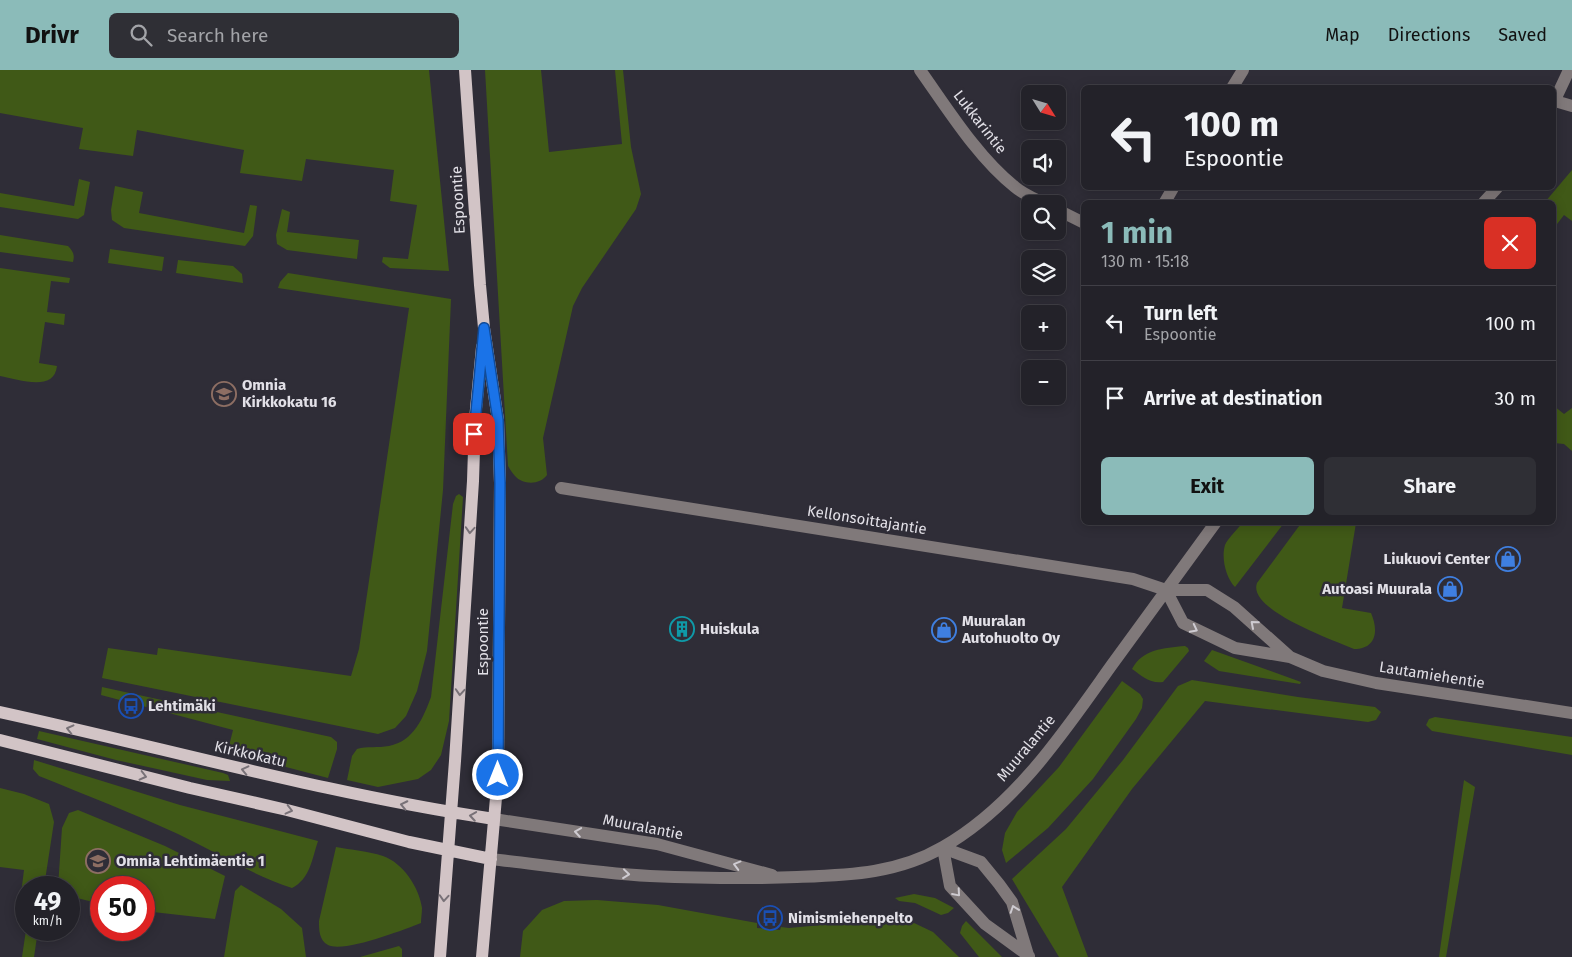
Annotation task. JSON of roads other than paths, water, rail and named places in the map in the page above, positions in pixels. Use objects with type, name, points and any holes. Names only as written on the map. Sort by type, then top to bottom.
[{"type":"main road","name":"Espoontie","points":[[465,70],[476,242],[484,328],[498,420],[500,483],[498,775],[482,957]]},
{"type":"main road","name":"Espoontie","points":[[440,957],[447,850],[452,813],[473,481],[475,419],[484,328]]},
{"type":"main road","name":"Kirkkokatu","points":[[0,712],[297,782],[424,809],[494,819]]},
{"type":"main road","points":[[0,740],[190,788],[287,810],[409,842],[491,858]]},
{"type":"street","name":"Lukkarintie","points":[[920,70],[979,150],[1016,188],[1029,195]]},
{"type":"street","points":[[1234,85],[1243,70]]},
{"type":"street","points":[[1556,97],[1569,70]]},
{"type":"street","points":[[1556,102],[1572,106]]},
{"type":"street","points":[[1486,200],[1495,190]]},
{"type":"street","points":[[1066,214],[1081,222]]},
{"type":"street","name":"Kellonsoittajantie","points":[[561,488],[1133,579],[1166,590]]},
{"type":"street","name":"Muuralantie","points":[[491,858],[648,876],[774,879],[868,873],[904,865],[942,848],[979,822],[1000,804],[1027,775],[1082,707],[1214,525]]},
{"type":"street","name":"Lautamiehentie","points":[[1290,657],[1234,608],[1207,590],[1166,590],[1183,623],[1235,648],[1290,657],[1323,671],[1376,682],[1572,713]]},
{"type":"street","name":"Muuralantie","points":[[494,819],[657,844],[784,878]]},
{"type":"street","points":[[942,848],[982,862],[1012,902],[1029,956]]},
{"type":"street","points":[[942,848],[950,886],[985,924],[1029,956]]},
{"type":"place","name":"Omnia Kirkkokatu 16","points":[[224,394]]},
{"type":"place","name":"Liukuovi Center","points":[[1508,559]]},
{"type":"place","name":"Autoasi Muurala","points":[[1450,589]]},
{"type":"place","name":"Huiskula","points":[[682,629]]},
{"type":"place","name":"Muuralan Autohuolto Oy","points":[[944,630]]},
{"type":"place","name":"Lehtimäki","points":[[131,706]]},
{"type":"place","name":"Omnia Lehtimäentie 1","points":[[98,861]]},
{"type":"place","name":"Nimismiehenpelto","points":[[770,918]]}]
